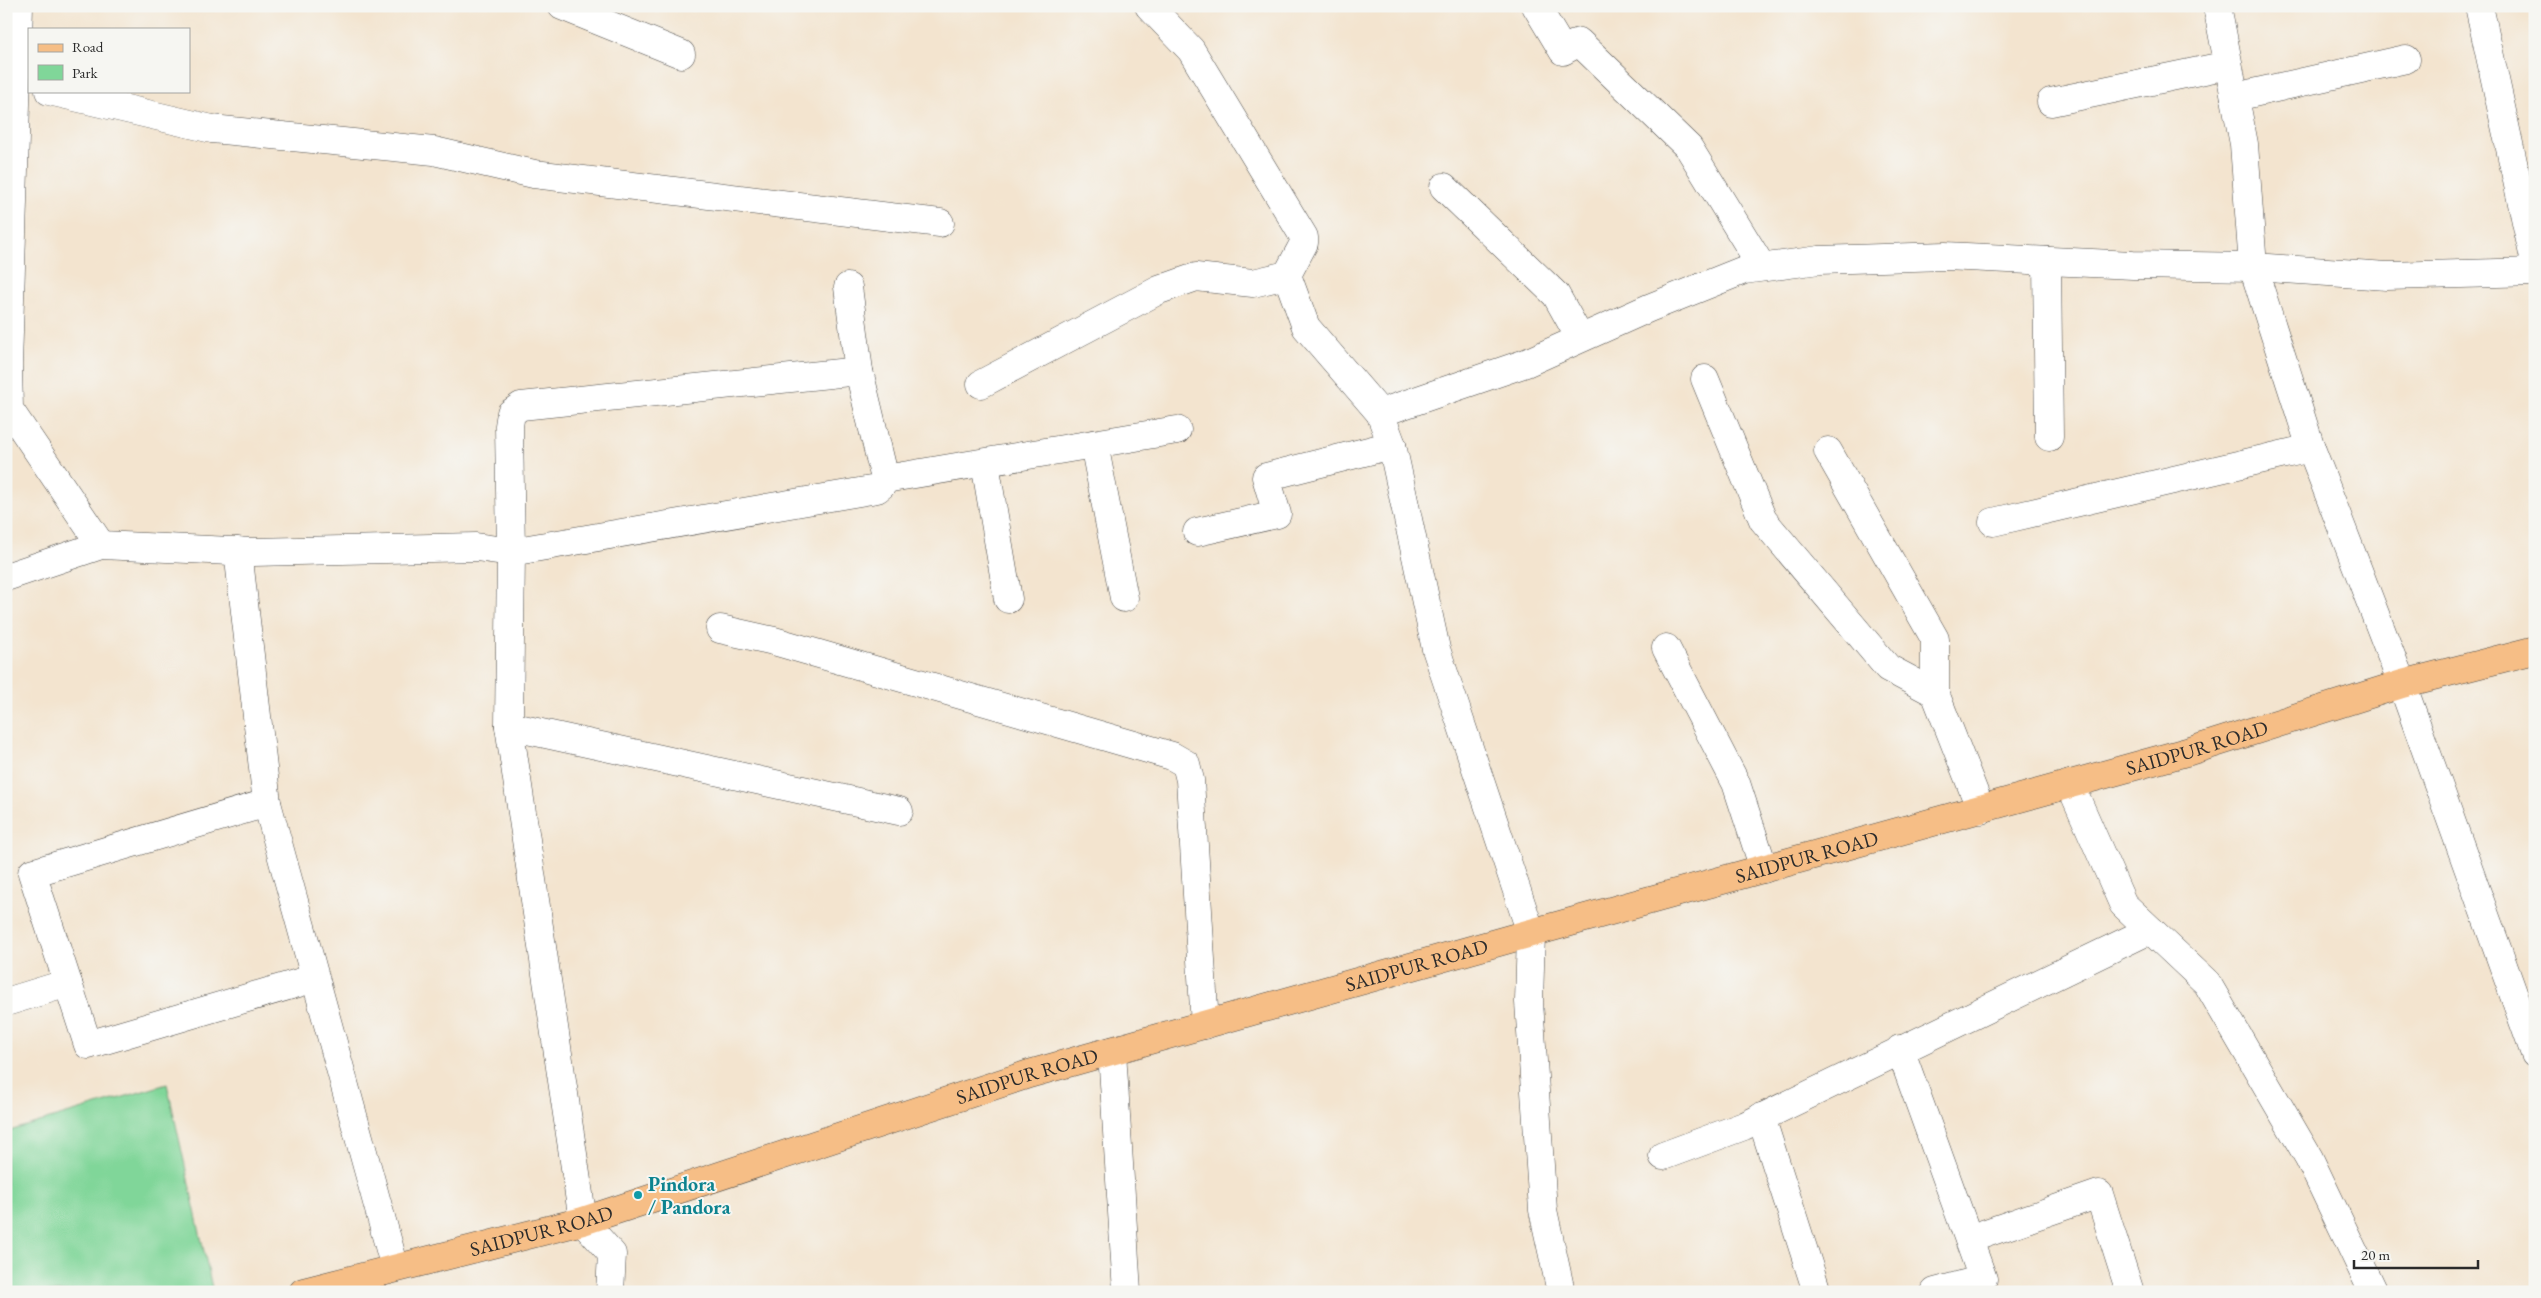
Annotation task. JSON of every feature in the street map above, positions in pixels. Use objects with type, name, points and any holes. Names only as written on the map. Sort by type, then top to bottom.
[{"type":"main road","name":"SAIDPUR ROAD","points":[[303,1292],[583,1222],[1029,1074],[1531,933],[1981,810],[2190,751],[2402,684],[2535,650]]},
{"type":"street","points":[[19,6],[23,85],[10,167],[8,410],[101,545]]},
{"type":"street","points":[[562,6],[681,54]]},
{"type":"street","points":[[1149,6],[1191,50],[1304,237],[1304,243],[1288,275],[1306,327],[1380,412],[1392,445],[1436,649],[1531,933],[1529,1002],[1544,1210],[1561,1292]]},
{"type":"street","points":[[1536,6],[1563,51],[1579,42],[1689,148],[1762,267]]},
{"type":"street","points":[[2217,6],[2244,144],[2254,267],[2311,448],[2402,684],[2535,1054]]},
{"type":"street","points":[[2479,6],[2535,263]]},
{"type":"street","points":[[2235,97],[2406,59]]},
{"type":"street","points":[[2050,102],[2228,65]]},
{"type":"street","points":[[53,92],[212,129],[434,151],[534,174],[940,223]]},
{"type":"street","points":[[1444,187],[1556,295],[1580,338]]},
{"type":"street","points":[[1380,412],[1526,362],[1744,270],[1819,260],[1945,256],[2254,267],[2387,276],[2535,272]]},
{"type":"street","points":[[2047,261],[2049,437]]},
{"type":"street","points":[[981,384],[1159,290],[1196,277],[1253,284],[1288,275]]},
{"type":"street","points":[[6,577],[101,545],[238,551],[476,547],[511,552],[876,488],[882,485],[885,479],[859,371],[848,287]]},
{"type":"street","points":[[610,1292],[612,1254],[583,1222],[509,726],[511,552],[509,426],[511,413],[521,406],[859,371]]},
{"type":"street","points":[[1706,379],[1764,520],[1888,668],[1935,693]]},
{"type":"street","points":[[885,479],[1177,430]]},
{"type":"street","points":[[1094,444],[1124,598]]},
{"type":"street","points":[[1197,532],[1277,514],[1266,477],[1392,445]]},
{"type":"street","points":[[1993,522],[2311,448]]},
{"type":"street","points":[[1828,451],[1935,639],[1935,693],[1981,810]]},
{"type":"street","points":[[985,462],[1008,599]]},
{"type":"street","points":[[238,551],[267,803],[395,1268]]},
{"type":"street","points":[[720,629],[774,641],[1172,756],[1186,764],[1190,780],[1205,1025]]},
{"type":"street","points":[[1666,648],[1736,783],[1764,869]]},
{"type":"street","points":[[509,726],[899,811]]},
{"type":"street","points":[[2070,784],[2123,904],[2207,983],[2309,1158],[2373,1292]]},
{"type":"street","points":[[267,803],[32,873],[88,1045],[315,978]]},
{"type":"street","points":[[1663,1156],[1744,1126],[1900,1049],[2150,930]]},
{"type":"street","points":[[6,1002],[68,983]]},
{"type":"street","points":[[1900,1049],[1983,1279],[1935,1292]]},
{"type":"street","points":[[1112,1051],[1127,1292]]},
{"type":"street","points":[[1761,1117],[1817,1292]]},
{"type":"street","points":[[1969,1239],[2099,1194],[2130,1292]]},
{"type":"green space","points":[[167,1084],[213,1292],[6,1292],[6,1132]]},
{"type":"place","name":"Pindora / Pandora","points":[[638,1195]]}]
